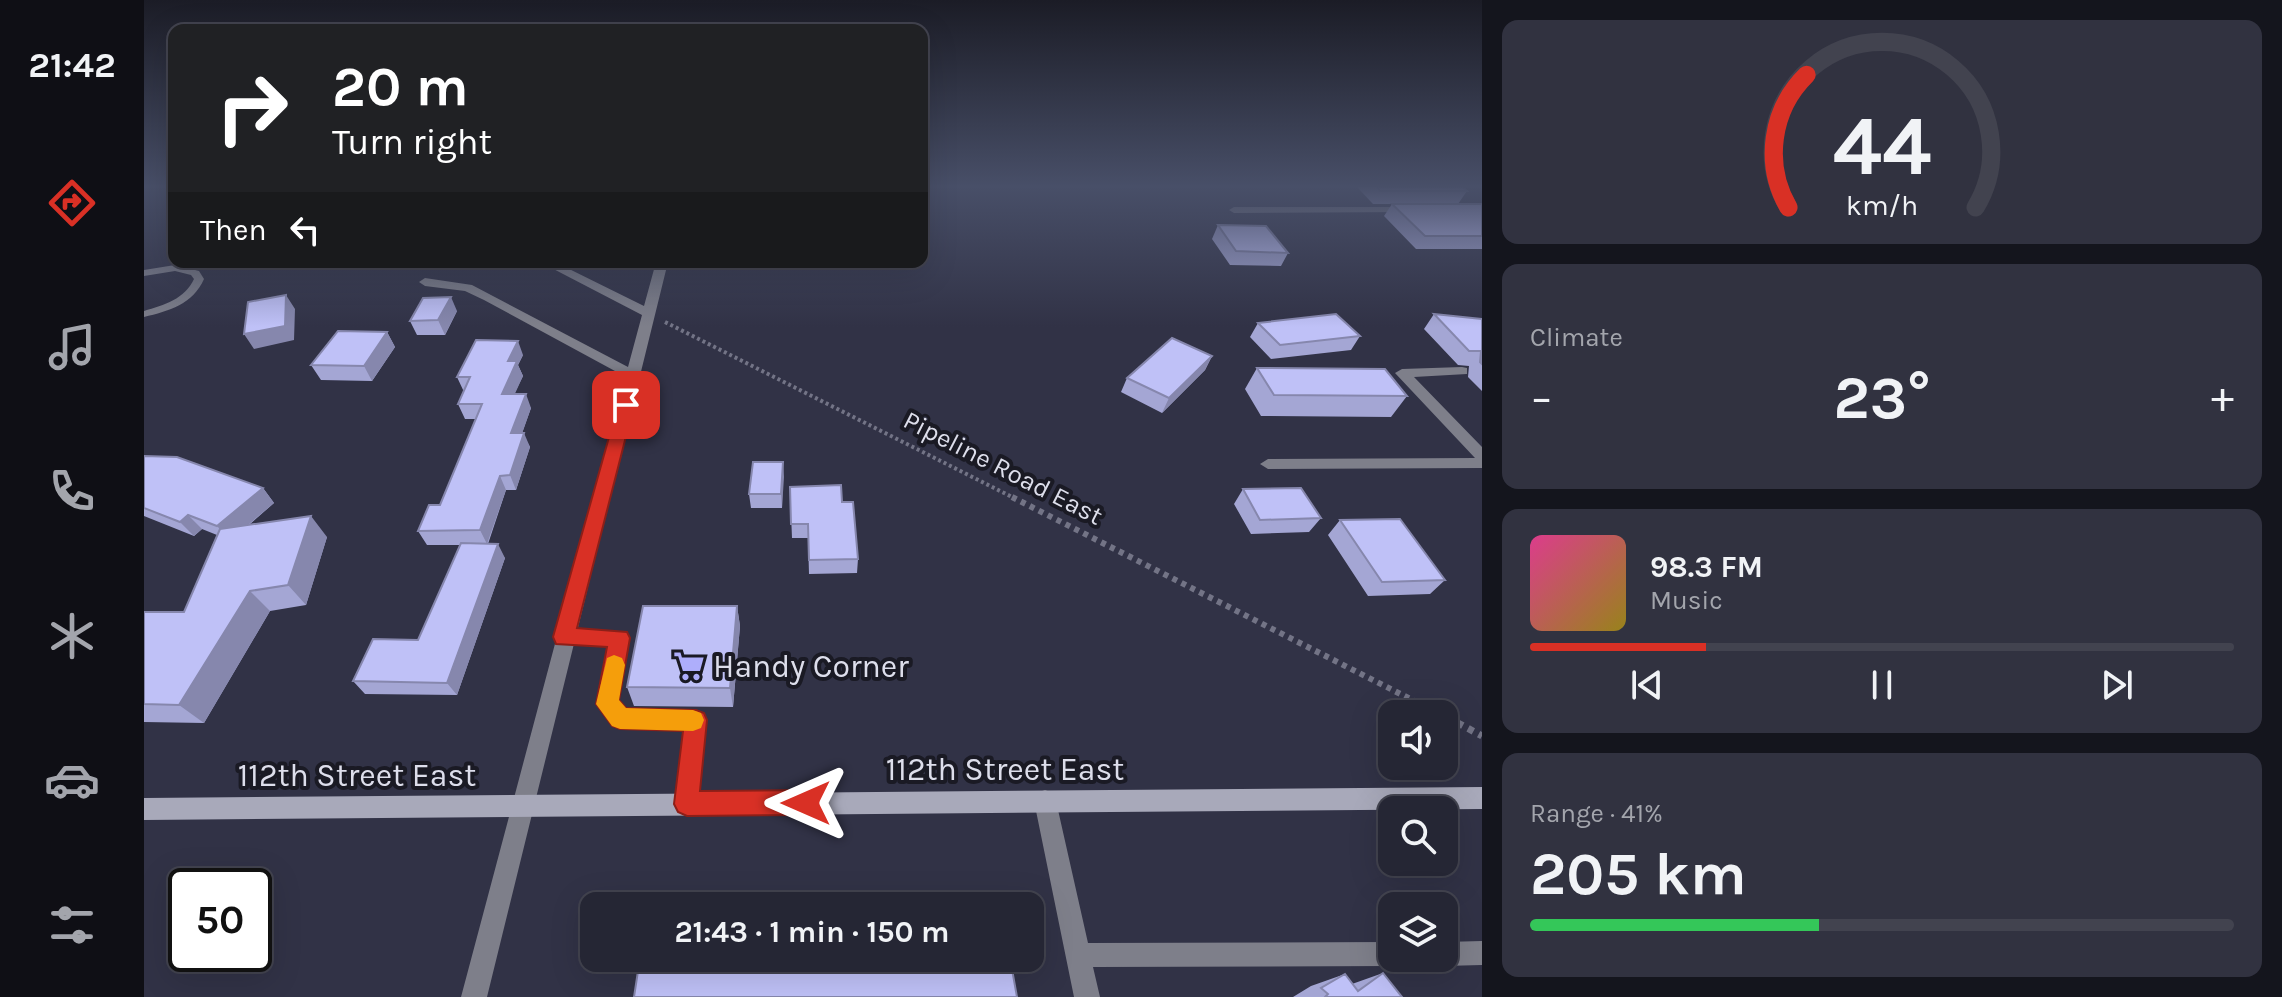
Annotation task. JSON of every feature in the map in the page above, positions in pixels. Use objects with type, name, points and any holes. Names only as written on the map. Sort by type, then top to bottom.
[{"type":"main road","name":"112th Street East","points":[[144,809],[1482,798]]},
{"type":"street","points":[[558,268],[650,314]]},
{"type":"street","points":[[474,997],[661,268]]},
{"type":"street","points":[[425,282],[468,288],[634,376]]},
{"type":"street","points":[[1462,371],[1395,372],[1482,456]]},
{"type":"street","points":[[1268,464],[1482,463]]},
{"type":"street","points":[[1045,801],[1087,997]]},
{"type":"street","points":[[1458,954],[1482,953]]},
{"type":"street","points":[[1078,955],[1378,954]]},
{"type":"lane","points":[[144,273],[175,268],[195,273],[199,279],[197,286],[178,302],[144,314]]},
{"type":"lane","points":[[564,637],[619,638],[607,704],[620,719],[696,720],[687,804]]},
{"type":"path","name":"Pipeline Road East","points":[[650,314],[1412,700]]},
{"type":"path","name":"Pipeline Road East","points":[[1458,723],[1482,736]]},
{"type":"building","points":[[1224,234],[1272,234],[1288,253],[1236,251]]},
{"type":"building","points":[[1422,234],[1482,234],[1482,236]]},
{"type":"building","points":[[286,295],[285,326],[244,334],[248,302]]},
{"type":"building","points":[[451,297],[438,320],[410,321],[423,298]]},
{"type":"building","points":[[1336,314],[1360,336],[1280,345],[1258,323]]},
{"type":"building","points":[[1434,314],[1482,319],[1482,364],[1481,351],[1469,351]]},
{"type":"building","points":[[338,331],[387,332],[364,366],[311,365]]},
{"type":"building","points":[[1172,338],[1212,356],[1169,398],[1127,378]]},
{"type":"building","points":[[476,340],[518,341],[508,361],[517,361],[502,394],[526,394],[511,433],[524,433],[510,475],[500,476],[480,530],[418,531],[429,505],[440,505],[482,404],[458,404],[470,377],[457,377]]},
{"type":"building","points":[[1257,368],[1385,369],[1407,396],[1274,395]]},
{"type":"building","points":[[144,456],[177,457],[263,488],[217,526],[188,515],[180,522],[144,508]]},
{"type":"building","points":[[753,462],[783,462],[781,494],[749,494]]},
{"type":"building","points":[[841,485],[842,502],[853,502],[858,559],[809,560],[808,524],[791,524],[790,487]]},
{"type":"building","points":[[1301,488],[1321,518],[1260,520],[1243,489]]},
{"type":"building","points":[[311,516],[288,585],[250,591],[179,705],[144,704],[144,612],[184,612],[220,529]]},
{"type":"building","points":[[1400,519],[1445,580],[1382,582],[1340,520]]},
{"type":"building","points":[[461,543],[498,544],[447,683],[353,681],[373,639],[418,640]]},
{"type":"building","name":"Handy Corner","points":[[643,606],[737,606],[730,688],[627,687]]},
{"type":"building","points":[[638,972],[1013,972],[1017,997],[634,997]]},
{"type":"building","points":[[1383,973],[1402,997],[1325,997],[1328,994],[1321,988],[1345,974],[1358,991]]},
{"type":"slow traffic","points":[[614,665],[607,704],[620,719],[693,720]]},
{"type":"place","name":"Handy Corner","points":[[689,666]]},
{"type":"route","points":[[626,405],[564,637],[619,638],[607,704],[620,719],[696,720],[687,804],[806,803]]}]
